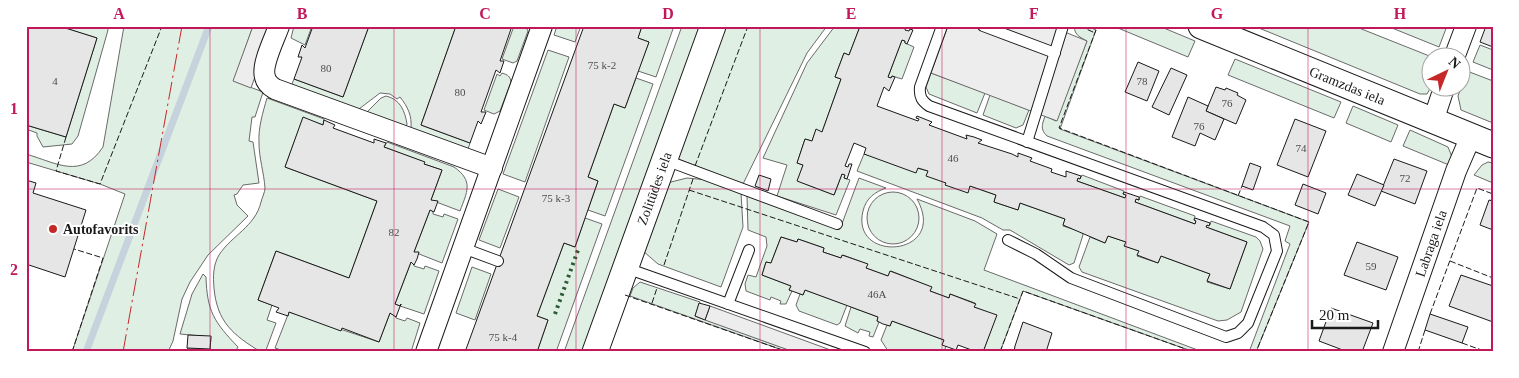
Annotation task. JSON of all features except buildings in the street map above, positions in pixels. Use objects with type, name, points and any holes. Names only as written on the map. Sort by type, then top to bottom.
[{"type":"street","points":[[279,26],[264,69],[265,77],[275,89],[492,168]]},
{"type":"street","points":[[426,352],[542,26]]},
{"type":"street","name":"Zolitūdes iela","points":[[595,352],[713,26]]},
{"type":"street","name":"Gramzdas iela","points":[[1201,26],[1482,141]]},
{"type":"street","points":[[1458,48],[1466,26]]},
{"type":"street","points":[[1432,120],[1440,98]]},
{"type":"street","name":"Labraga iela","points":[[1393,352],[1456,171],[1482,141]]},
{"type":"lane","points":[[942,26],[920,87],[919,94],[922,101],[930,106],[1027,142],[1263,227],[1274,235],[1277,251],[1248,323],[1238,333],[1226,337],[1071,278],[1036,254],[1008,240]]},
{"type":"lane","points":[[983,26],[1055,53]]},
{"type":"lane","points":[[1027,142],[1063,26]]},
{"type":"lane","points":[[665,160],[837,224]]},
{"type":"lane","points":[[463,248],[498,260]]},
{"type":"lane","points":[[728,304],[749,250]]},
{"type":"lane","points":[[626,268],[865,352]]},
{"type":"green space","points":[[69,26],[107,26],[108,30],[78,136],[72,144],[43,147],[37,133],[26,129],[26,125],[66,137],[97,38],[68,29]]},
{"type":"green space","points":[[124,26],[253,26],[234,81],[263,92],[255,117],[252,117],[249,141],[253,142],[259,183],[243,185],[237,194],[234,195],[237,205],[248,216],[208,255],[190,282],[182,299],[173,341],[168,352],[72,352],[125,194],[100,184],[26,162],[26,154],[58,164],[77,166],[95,157],[103,147]]},
{"type":"green space","points":[[294,26],[312,26],[305,45],[291,38]]},
{"type":"green space","points":[[369,26],[456,26],[421,125],[470,143],[468,149],[411,128],[409,112],[400,97],[397,99],[390,94],[380,93],[359,109],[291,86],[294,79],[343,97]]},
{"type":"green space","points":[[514,26],[526,27],[528,31],[517,61],[513,63],[502,59]]},
{"type":"green space","points":[[557,26],[581,26],[575,42],[554,35]]},
{"type":"green space","points":[[642,26],[674,26],[656,77],[638,71],[649,42],[638,38]]},
{"type":"green space","points":[[682,26],[703,26],[586,352],[564,352]]},
{"type":"green space","points":[[722,26],[827,26],[807,53],[743,184],[676,158]]},
{"type":"green space","points":[[835,26],[853,26],[859,29],[849,55],[844,53],[835,77],[841,79],[822,132],[816,130],[812,141],[805,139],[797,163],[803,165],[798,181],[834,195],[842,174],[845,175],[844,178],[850,180],[836,215],[777,196],[787,165],[763,158],[807,63]]},
{"type":"green space","points":[[1074,26],[1087,26],[1096,30],[1060,129],[1309,222],[1256,352],[1249,352],[1290,244],[1285,241],[1290,226],[1047,136],[1042,127],[1045,116],[1056,121],[1087,41],[1077,34]]},
{"type":"green space","points":[[1113,26],[1159,26],[1195,41],[1188,57]]},
{"type":"green space","points":[[1254,26],[1354,26],[1422,53],[1422,94]]},
{"type":"green space","points":[[1387,26],[1447,26],[1439,47]]},
{"type":"green space","points":[[902,40],[914,47],[902,79],[892,76],[891,78],[888,77]]},
{"type":"green space","points":[[1480,45],[1493,50],[1493,70],[1473,62]]},
{"type":"green space","points":[[548,50],[569,57],[525,182],[503,174]]},
{"type":"green space","points":[[1235,59],[1341,102],[1334,118],[1228,75]]},
{"type":"green space","points":[[502,73],[510,78],[511,82],[500,111],[494,114],[484,110],[497,74],[500,76]]},
{"type":"green space","points":[[931,73],[985,93],[977,113],[929,94],[926,87]]},
{"type":"green space","points":[[1472,73],[1493,81],[1493,123],[1461,110],[1458,98],[1472,98]]},
{"type":"green space","points":[[636,78],[653,84],[605,216],[588,210],[598,181],[588,177],[614,104],[625,108]]},
{"type":"green space","points":[[990,95],[1029,110],[1023,125],[1016,128],[983,115]]},
{"type":"green space","points":[[386,96],[395,100],[401,106],[406,119],[406,127],[366,113],[381,98]]},
{"type":"green space","points":[[267,98],[324,119],[323,125],[303,118],[285,167],[377,201],[349,278],[276,251],[258,300],[272,305],[267,320],[276,323],[266,350],[261,352],[242,340],[223,319],[216,300],[214,275],[219,255],[254,218],[264,193],[259,137]]},
{"type":"green space","points":[[1353,106],[1398,125],[1391,142],[1346,123]]},
{"type":"green space","points":[[1410,130],[1448,147],[1452,157],[1449,165],[1403,146]]},
{"type":"green space","points":[[387,142],[454,167],[460,172],[467,182],[467,187],[460,211],[431,200],[442,170],[384,147]]},
{"type":"green space","points":[[864,154],[928,171],[945,184],[968,192],[970,186],[996,195],[994,202],[1018,210],[1020,203],[1065,219],[1063,226],[1082,232],[1083,235],[1074,263],[1069,265],[1010,230],[1003,230],[982,218],[857,171]]},
{"type":"green space","points":[[1488,162],[1493,163],[1493,183],[1474,175],[1482,165]]},
{"type":"green space","points":[[1082,175],[1124,191],[1125,198],[1077,181]]},
{"type":"green space","points":[[687,178],[708,180],[741,193],[743,227],[721,287],[658,264],[643,251],[667,183]]},
{"type":"green space","points":[[859,178],[886,188],[871,196],[866,202],[863,211],[863,228],[870,240],[883,246],[897,247],[911,242],[920,233],[923,218],[917,199],[975,221],[997,234],[984,270],[1203,352],[1194,352],[1023,291],[1000,352],[983,352],[996,316],[974,307],[975,303],[950,294],[949,298],[930,291],[931,287],[891,271],[888,276],[866,268],[867,264],[843,255],[841,258],[823,252],[824,248],[798,239],[797,242],[781,237],[771,263],[766,262],[762,275],[791,286],[789,290],[792,291],[786,304],[780,304],[781,301],[771,297],[770,300],[746,291],[745,284],[748,275],[756,277],[767,246],[766,237],[748,230],[747,196],[840,229]]},
{"type":"green space","points":[[498,189],[519,197],[500,248],[479,240]]},
{"type":"green space","points":[[893,192],[903,194],[911,200],[917,208],[919,218],[917,228],[911,236],[903,242],[893,244],[883,242],[875,236],[869,228],[867,218],[869,208],[875,200],[883,194]]},
{"type":"green space","points":[[1140,196],[1195,216],[1195,224],[1135,202],[1136,199],[1139,200]]},
{"type":"green space","points":[[430,210],[433,211],[433,214],[443,217],[444,214],[458,219],[442,263],[414,252]]},
{"type":"green space","points":[[585,218],[602,224],[556,352],[547,352],[538,349],[548,320],[537,316],[564,243],[575,247]]},
{"type":"green space","points":[[1211,221],[1256,237],[1263,249],[1241,312],[1227,320],[1218,321],[1082,272],[1079,267],[1090,237],[1105,243],[1108,236],[1126,242],[1125,246],[1139,251],[1137,256],[1158,263],[1161,256],[1210,274],[1207,282],[1230,289],[1247,242],[1206,227],[1210,225]]},
{"type":"green space","points":[[411,262],[414,263],[414,266],[424,269],[425,266],[439,271],[424,314],[395,304]]},
{"type":"green space","points":[[472,267],[491,274],[475,320],[456,313]]},
{"type":"green space","points":[[203,274],[206,277],[208,299],[213,315],[238,347],[235,352],[190,351],[187,348],[210,349],[211,337],[180,334],[192,294]]},
{"type":"green space","points":[[640,282],[700,302],[695,316],[795,352],[788,352],[630,296],[633,288]]},
{"type":"green space","points":[[805,290],[847,305],[840,323],[837,325],[799,311],[796,305],[800,294],[803,295]]},
{"type":"green space","points":[[851,307],[878,317],[877,321],[879,322],[873,337],[869,336],[870,332],[860,329],[858,333],[845,326]]},
{"type":"green space","points":[[289,312],[379,342],[390,313],[396,316],[396,318],[405,321],[407,318],[420,323],[411,352],[287,352],[275,348]]},
{"type":"green space","points":[[892,321],[944,340],[946,346],[944,352],[888,351],[881,340],[887,325],[890,326]]},
{"type":"shaded area","points":[[253,26],[273,26],[251,88],[233,81]]},
{"type":"shaded area","points":[[948,26],[1050,26],[1087,41],[1057,121],[931,73]]},
{"type":"shaded area","points":[[710,306],[836,352],[794,352],[705,320]]},
{"type":"waterway","points":[[86,352],[209,26]]},
{"type":"hedge","points":[[555,314],[578,250]]},
{"type":"fence","points":[[66,137],[56,171],[100,184],[162,26]]},
{"type":"fence","points":[[695,166],[748,26]]},
{"type":"fence","points":[[1080,26],[1095,33]]},
{"type":"fence","points":[[1096,30],[1059,128],[1309,222],[1256,352]]},
{"type":"fence","points":[[664,265],[693,179]]},
{"type":"fence","points":[[1238,196],[1242,186]]},
{"type":"fence","points":[[1430,314],[1477,188],[1493,194]]},
{"type":"fence","points":[[689,190],[1020,299]]},
{"type":"fence","points":[[72,352],[103,258],[74,249]]},
{"type":"fence","points":[[1450,261],[1493,278]]},
{"type":"fence","points":[[652,303],[657,288]]},
{"type":"fence","points":[[1000,352],[1023,291],[1194,352]]},
{"type":"fence","points":[[625,295],[788,352]]},
{"type":"fence","points":[[1418,352],[1425,330]]},
{"type":"fence","points":[[1462,343],[1487,352]]},
{"type":"power","points":[[123,352],[182,26]]},
{"type":"place","name":"Autofavorits","points":[[53,229]]}]
